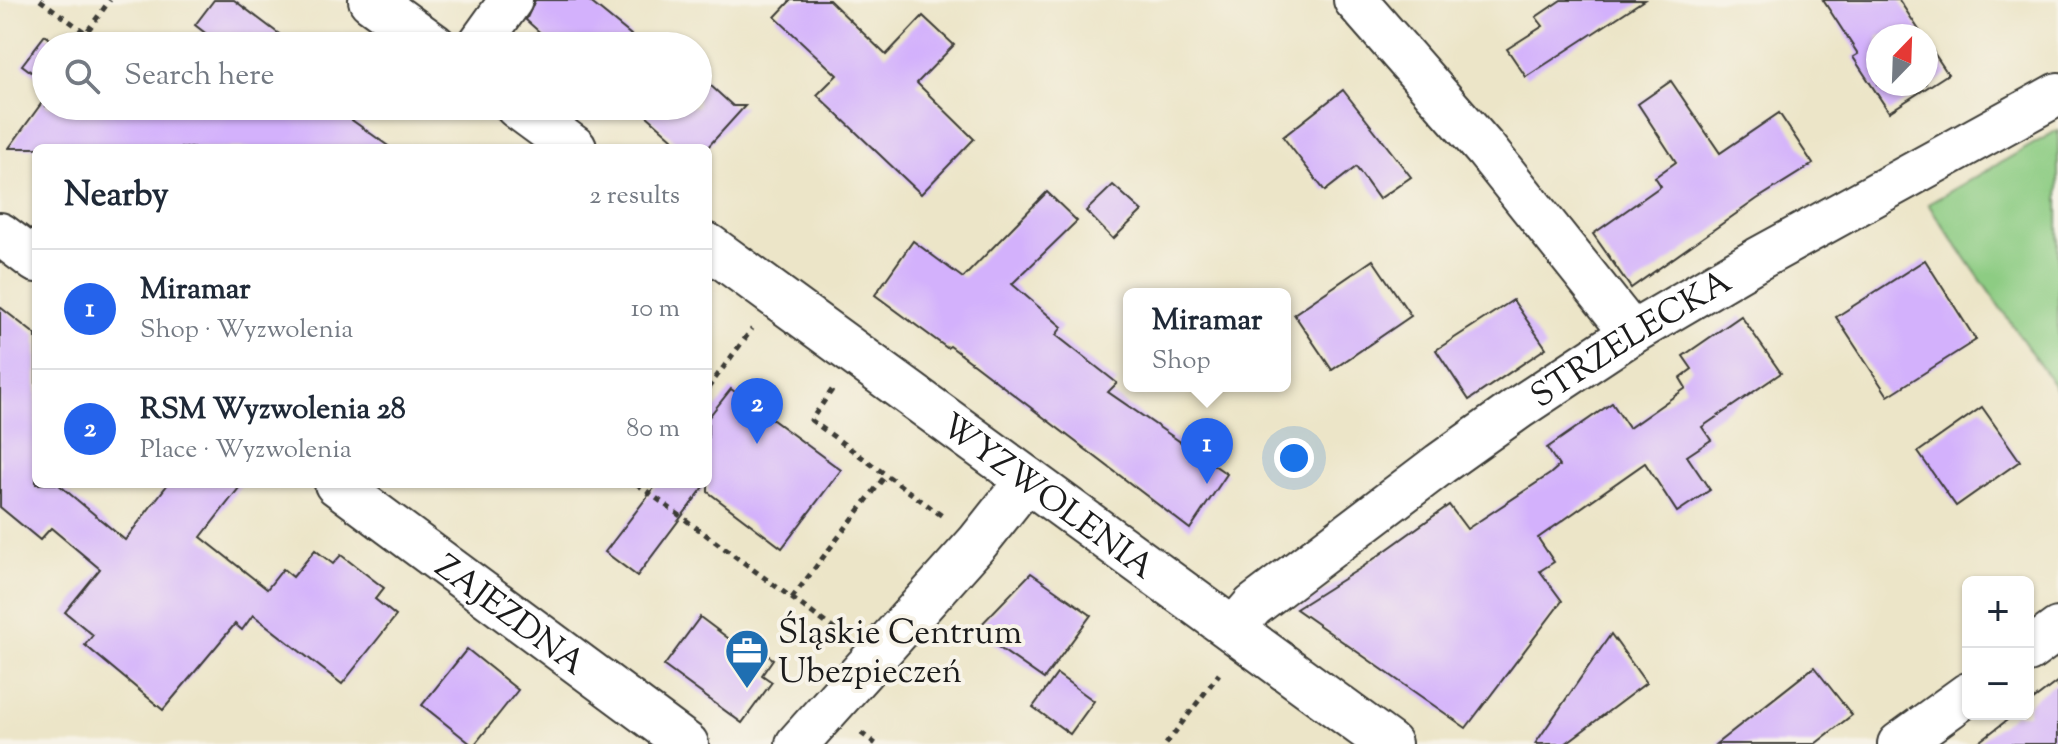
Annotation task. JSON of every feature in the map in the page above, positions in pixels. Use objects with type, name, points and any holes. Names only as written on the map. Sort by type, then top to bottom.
[{"type":"main road","points":[[371,0],[415,32]]},
{"type":"main road","points":[[536,120],[569,144]]},
{"type":"main road","name":"WYZWOLENIA","points":[[712,249],[1389,744]]},
{"type":"street","points":[[488,32],[511,0]]},
{"type":"street","points":[[1355,0],[1486,150],[1632,333]]},
{"type":"street","name":"STRZELECKA","points":[[1233,629],[1253,606],[1440,464],[1632,333],[1758,259],[2058,94]]},
{"type":"street","points":[[0,234],[32,258]]},
{"type":"street","points":[[797,744],[978,542],[1028,479]]},
{"type":"street","name":"ZAJEZDNA","points":[[341,488],[687,744]]},
{"type":"street","points":[[2032,648],[2058,629]]},
{"type":"street","points":[[1899,744],[1962,698]]},
{"type":"path","points":[[40,0],[85,32]]},
{"type":"path","points":[[87,32],[110,0]]},
{"type":"path","points":[[712,383],[752,328]]},
{"type":"path","points":[[834,387],[811,420],[978,542]]},
{"type":"path","points":[[792,598],[886,475]]},
{"type":"path","points":[[642,488],[874,658]]},
{"type":"path","points":[[1166,744],[1220,673]]},
{"type":"green space","points":[[2058,130],[2058,391],[1928,204]]},
{"type":"building","points":[[214,0],[234,0],[276,32],[204,32],[195,25]]},
{"type":"building","points":[[535,0],[588,0],[627,32],[539,32],[526,20]]},
{"type":"building","points":[[791,0],[829,0],[886,55],[923,16],[954,45],[917,83],[974,139],[921,194],[817,95],[837,75],[775,17]]},
{"type":"building","points":[[1561,0],[1644,0],[1526,77],[1507,49],[1543,26],[1536,17]]},
{"type":"building","points":[[1823,0],[1899,0],[1915,24],[1866,24],[1866,77],[1853,57],[1858,54]]},
{"type":"building","points":[[32,52],[32,72],[22,65]]},
{"type":"building","points":[[1938,59],[1948,74],[1938,80]]},
{"type":"building","points":[[1671,81],[1720,153],[1779,113],[1813,164],[1757,199],[1631,288],[1593,234],[1661,186],[1655,177],[1676,162],[1638,104]]},
{"type":"building","points":[[712,87],[733,106],[745,106],[711,144],[679,144],[652,120],[712,120]]},
{"type":"building","points":[[1343,90],[1411,177],[1379,199],[1356,167],[1325,191],[1283,137]]},
{"type":"building","points":[[1879,96],[1914,96],[1889,112]]},
{"type":"building","points":[[32,116],[32,120],[352,120],[385,144],[32,144],[32,148],[9,148]]},
{"type":"building","points":[[1113,185],[1142,211],[1113,239],[1086,211]]},
{"type":"building","points":[[1047,192],[1077,221],[1012,284],[1062,327],[1056,335],[1117,383],[1108,392],[1227,474],[1190,529],[950,346],[947,348],[875,295],[913,241],[963,278]]},
{"type":"building","points":[[1373,260],[1411,316],[1332,370],[1294,314]]},
{"type":"building","points":[[1925,260],[1976,340],[1888,396],[1836,317]]},
{"type":"building","points":[[1513,300],[1546,348],[1469,400],[1436,350]]},
{"type":"building","points":[[0,307],[32,332],[32,488],[63,488],[125,540],[165,488],[239,488],[201,537],[267,589],[283,569],[293,577],[315,550],[333,564],[341,555],[384,588],[375,599],[396,616],[342,684],[253,615],[242,630],[235,624],[163,710],[85,645],[93,635],[65,612],[100,569],[51,528],[40,540],[0,507]]},
{"type":"building","points":[[1741,316],[1781,373],[1702,427],[1711,440],[1687,456],[1710,490],[1677,512],[1645,463],[1538,538],[1554,562],[1540,571],[1562,601],[1466,728],[1296,609],[1364,566],[1449,505],[1467,529],[1550,474],[1559,466],[1547,448],[1612,403],[1629,428],[1686,388],[1680,378],[1692,369],[1683,356]]},
{"type":"building","points":[[731,389],[841,470],[782,548],[708,492],[708,488],[712,488],[712,413]]},
{"type":"building","points":[[1982,407],[2020,461],[1956,506],[1918,452]]},
{"type":"building","points":[[654,488],[703,488],[637,576],[605,552]]},
{"type":"building","points":[[1031,573],[1091,615],[1044,679],[975,631]]},
{"type":"building","points":[[700,617],[736,644],[741,636],[773,659],[762,675],[772,682],[742,723],[664,666]]},
{"type":"building","points":[[1611,634],[1646,683],[1565,744],[1535,744]]},
{"type":"building","points":[[467,649],[518,690],[475,744],[422,705]]},
{"type":"building","points":[[1814,667],[1852,715],[1815,744],[1716,744]]},
{"type":"building","points":[[1057,674],[1094,701],[1070,734],[1033,707]]},
{"type":"building","points":[[2058,681],[2058,744],[1976,744],[2007,720],[2034,720],[2034,699]]},
{"type":"place","name":"RSM Wyzwolenia 28","points":[[757,444]]},
{"type":"place","name":"Miramar","points":[[1207,484]]},
{"type":"place","name":"Śląskie Centrum Ubezpieczeń","points":[[747,690]]}]
